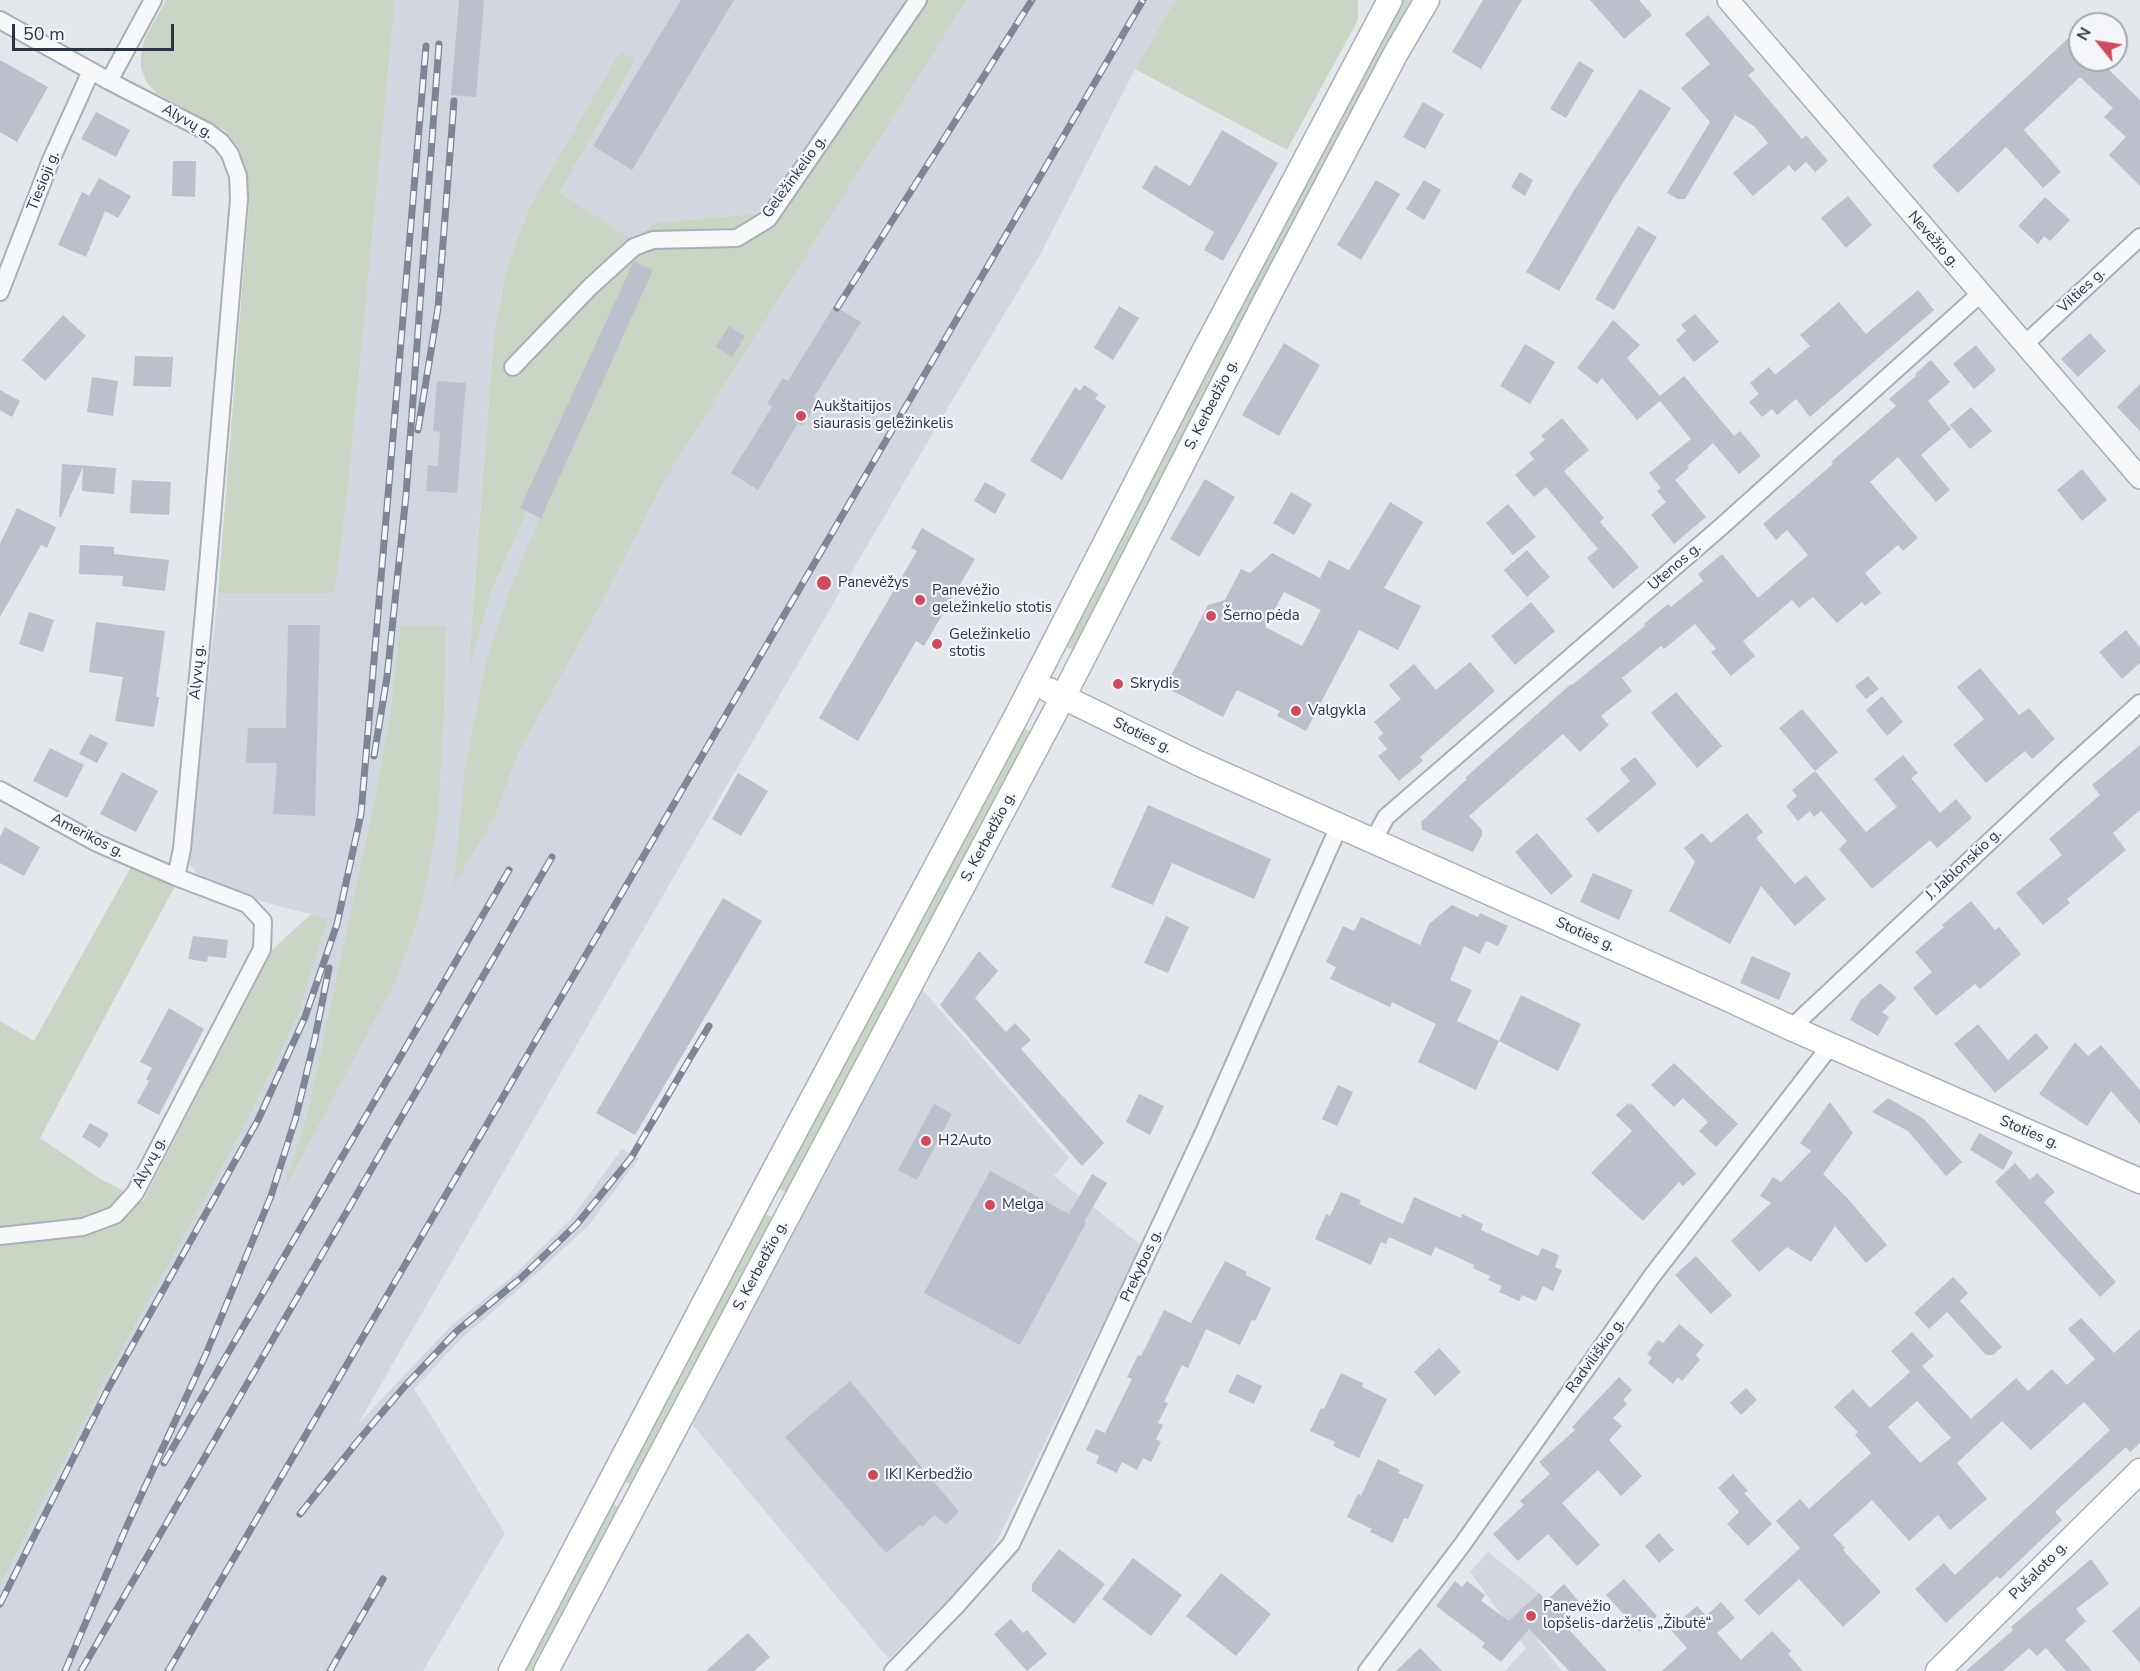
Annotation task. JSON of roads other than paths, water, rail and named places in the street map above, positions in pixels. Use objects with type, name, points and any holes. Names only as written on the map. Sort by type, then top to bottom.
[{"type":"main road","name":"S. Kerbedžio g.","points":[[511,1671],[1034,681],[1200,359],[1390,0]]},
{"type":"main road","name":"S. Kerbedžio g.","points":[[546,1671],[1063,697],[1264,304],[1396,53],[1427,0]]},
{"type":"main road","name":"Stoties g.","points":[[1034,681],[1161,746],[1831,1046],[2140,1181]]},
{"type":"main road","points":[[760,1197],[790,1212]]},
{"type":"main road","name":"Pušaloto g.","points":[[1938,1671],[2140,1471]]},
{"type":"main road","points":[[607,1488],[636,1504]]},
{"type":"street","points":[[109,81],[153,0]]},
{"type":"street","name":"Geležinkelio g.","points":[[513,366],[590,287],[634,247],[653,240],[737,238],[768,219],[918,0]]},
{"type":"street","name":"Nevėžio g.","points":[[1728,0],[2140,478]]},
{"type":"street","name":"Alyvų g.","points":[[0,20],[109,81],[208,132],[221,142],[230,154],[238,176],[239,199],[204,612],[182,849],[176,878],[247,904],[263,921],[262,949],[257,960],[135,1193],[115,1215],[83,1227],[0,1236]]},
{"type":"street","name":"Tiesioji g.","points":[[0,292],[51,160],[91,70]]},
{"type":"street","name":"Vilties g.","points":[[2025,344],[2140,237]]},
{"type":"street","name":"Utenos g.","points":[[1373,841],[1386,817],[1713,533],[1980,294]]},
{"type":"street","name":"J. Jablonskio g.","points":[[1791,1028],[2140,703]]},
{"type":"street","name":"Amerikos g.","points":[[0,790],[97,843],[176,878]]},
{"type":"street","name":"Prekybos g.","points":[[893,1671],[956,1606],[1011,1544],[1208,1123],[1339,826]]},
{"type":"street","name":"Radviliškio g.","points":[[1367,1671],[1462,1545],[1652,1276],[1831,1046]]},
{"type":"railway","points":[[837,308],[1032,0]]},
{"type":"railway","points":[[168,1671],[1143,0]]},
{"type":"railway","points":[[374,756],[387,677],[406,495],[439,44]]},
{"type":"railway","points":[[0,1604],[109,1387],[258,1120],[305,1017],[337,924],[361,814],[426,46]]},
{"type":"railway","points":[[418,430],[438,308],[454,101]]},
{"type":"railway","points":[[81,1671],[552,857]]},
{"type":"railway","points":[[164,1463],[509,870]]},
{"type":"railway","points":[[65,1671],[126,1528],[206,1354],[271,1196],[296,1117],[329,968]]},
{"type":"railway","points":[[300,1514],[405,1386],[457,1331],[521,1278],[577,1224],[631,1158],[709,1026]]},
{"type":"railway","points":[[330,1671],[383,1579]]},
{"type":"place","name":"Aukštaitijos siaurasis geležinkelis","points":[[801,416]]},
{"type":"place","name":"Panevėžys","points":[[824,583]]},
{"type":"place","name":"Panevėžio geležinkelio stotis","points":[[920,600]]},
{"type":"place","name":"Šerno pėda","points":[[1211,616]]},
{"type":"place","name":"Geležinkelio stotis","points":[[937,644]]},
{"type":"place","name":"Skrydis","points":[[1118,684]]},
{"type":"place","name":"Valgykla","points":[[1296,711]]},
{"type":"place","name":"H2Auto","points":[[926,1141]]},
{"type":"place","name":"Melga","points":[[990,1205]]},
{"type":"place","name":"IKI Kerbedžio","points":[[873,1475]]},
{"type":"place","name":"Panevėžio lopšelis-darželis „Žibutė“","points":[[1531,1616]]}]
